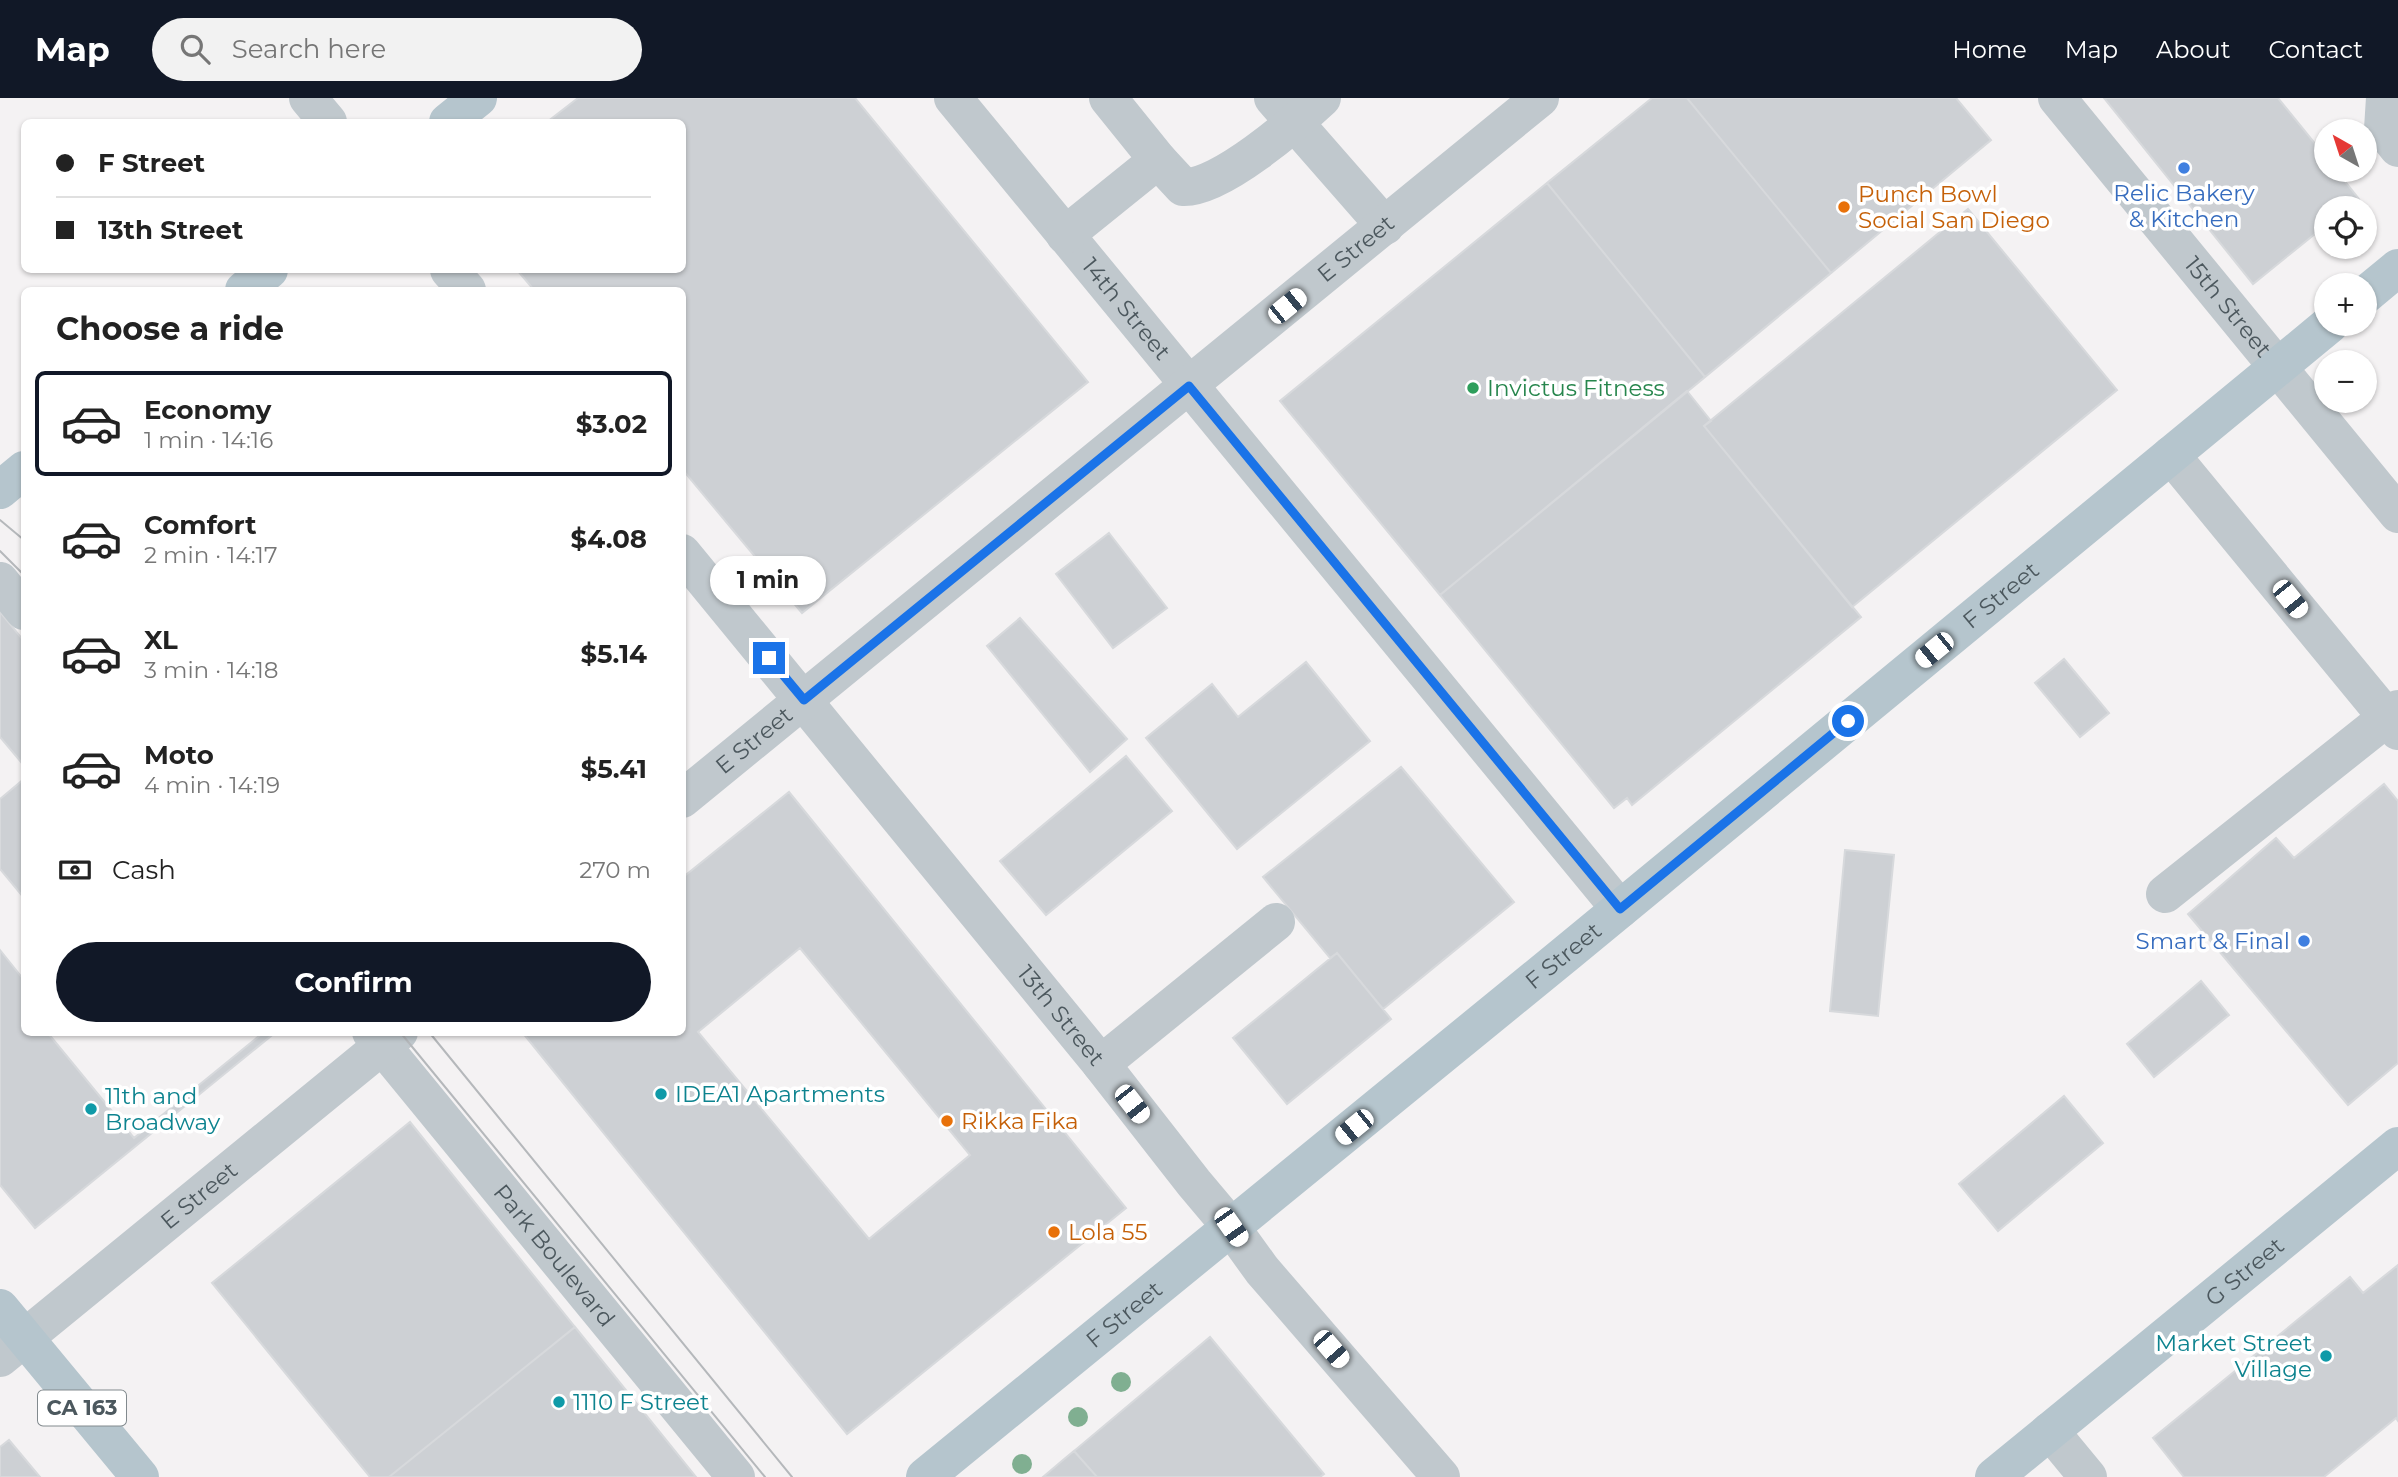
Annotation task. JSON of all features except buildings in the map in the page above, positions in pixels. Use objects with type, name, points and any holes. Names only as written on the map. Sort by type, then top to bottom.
[{"type":"main road","points":[[452,119],[478,98]]},
{"type":"main road","points":[[2377,285],[2398,268]]},
{"type":"main road","points":[[248,287],[266,273]]},
{"type":"main road","name":"F Street","points":[[925,1477],[2315,336]]},
{"type":"main road","points":[[0,490],[21,472]]},
{"type":"main road","name":"G Street","points":[[1994,1477],[2398,1146]]},
{"type":"main road","points":[[0,1308],[12,1348]]},
{"type":"main road","name":"CA 163","points":[[12,1348],[140,1477]]},
{"type":"street","points":[[308,98],[326,119]]},
{"type":"street","name":"14th Street","points":[[953,98],[1620,909]]},
{"type":"street","points":[[1108,98],[1158,160],[1184,187],[1195,187],[1220,177],[1297,106],[1385,226]]},
{"type":"street","name":"E Street","points":[[686,796],[1540,98]]},
{"type":"street","name":"15th Street","points":[[2057,98],[2398,514]]},
{"type":"street","points":[[2385,98],[2383,129],[2398,148]]},
{"type":"street","points":[[1065,235],[1158,160]]},
{"type":"street","points":[[452,273],[464,287]]},
{"type":"street","points":[[2165,894],[2394,719],[2171,455]]},
{"type":"street","name":"13th Street","points":[[686,558],[1101,1064],[1262,1270],[1441,1477]]},
{"type":"street","points":[[0,581],[21,607]]},
{"type":"street","points":[[1101,1064],[1276,922]]},
{"type":"street","name":"E Street","points":[[12,1348],[384,1037]]},
{"type":"street","name":"Park Boulevard","points":[[384,1037],[736,1477]]},
{"type":"street","points":[[2050,1431],[2088,1477]]},
{"type":"tram line","points":[[0,520],[21,538]]},
{"type":"tram line","points":[[0,551],[21,572]]},
{"type":"tram line","points":[[403,1036],[765,1477]]},
{"type":"tram line","points":[[432,1036],[792,1477]]},
{"type":"place","name":"Relic Bakery & Kitchen","points":[[2184,168]]},
{"type":"place","name":"Punch Bowl Social San Diego","points":[[1844,207]]},
{"type":"place","name":"Invictus Fitness","points":[[1473,388]]},
{"type":"place","name":"Smart & Final","points":[[2304,941]]},
{"type":"place","name":"IDEA1 Apartments","points":[[661,1094]]},
{"type":"place","name":"11th and Broadway","points":[[91,1109]]},
{"type":"place","name":"Rikka Fika","points":[[947,1121]]},
{"type":"place","name":"Lola 55","points":[[1054,1232]]},
{"type":"place","name":"Market Street Village","points":[[2326,1356]]},
{"type":"place","name":"1110 F Street","points":[[559,1402]]},
{"type":"route","points":[[769,658],[804,700],[1189,386],[1620,909],[1848,721]]}]
